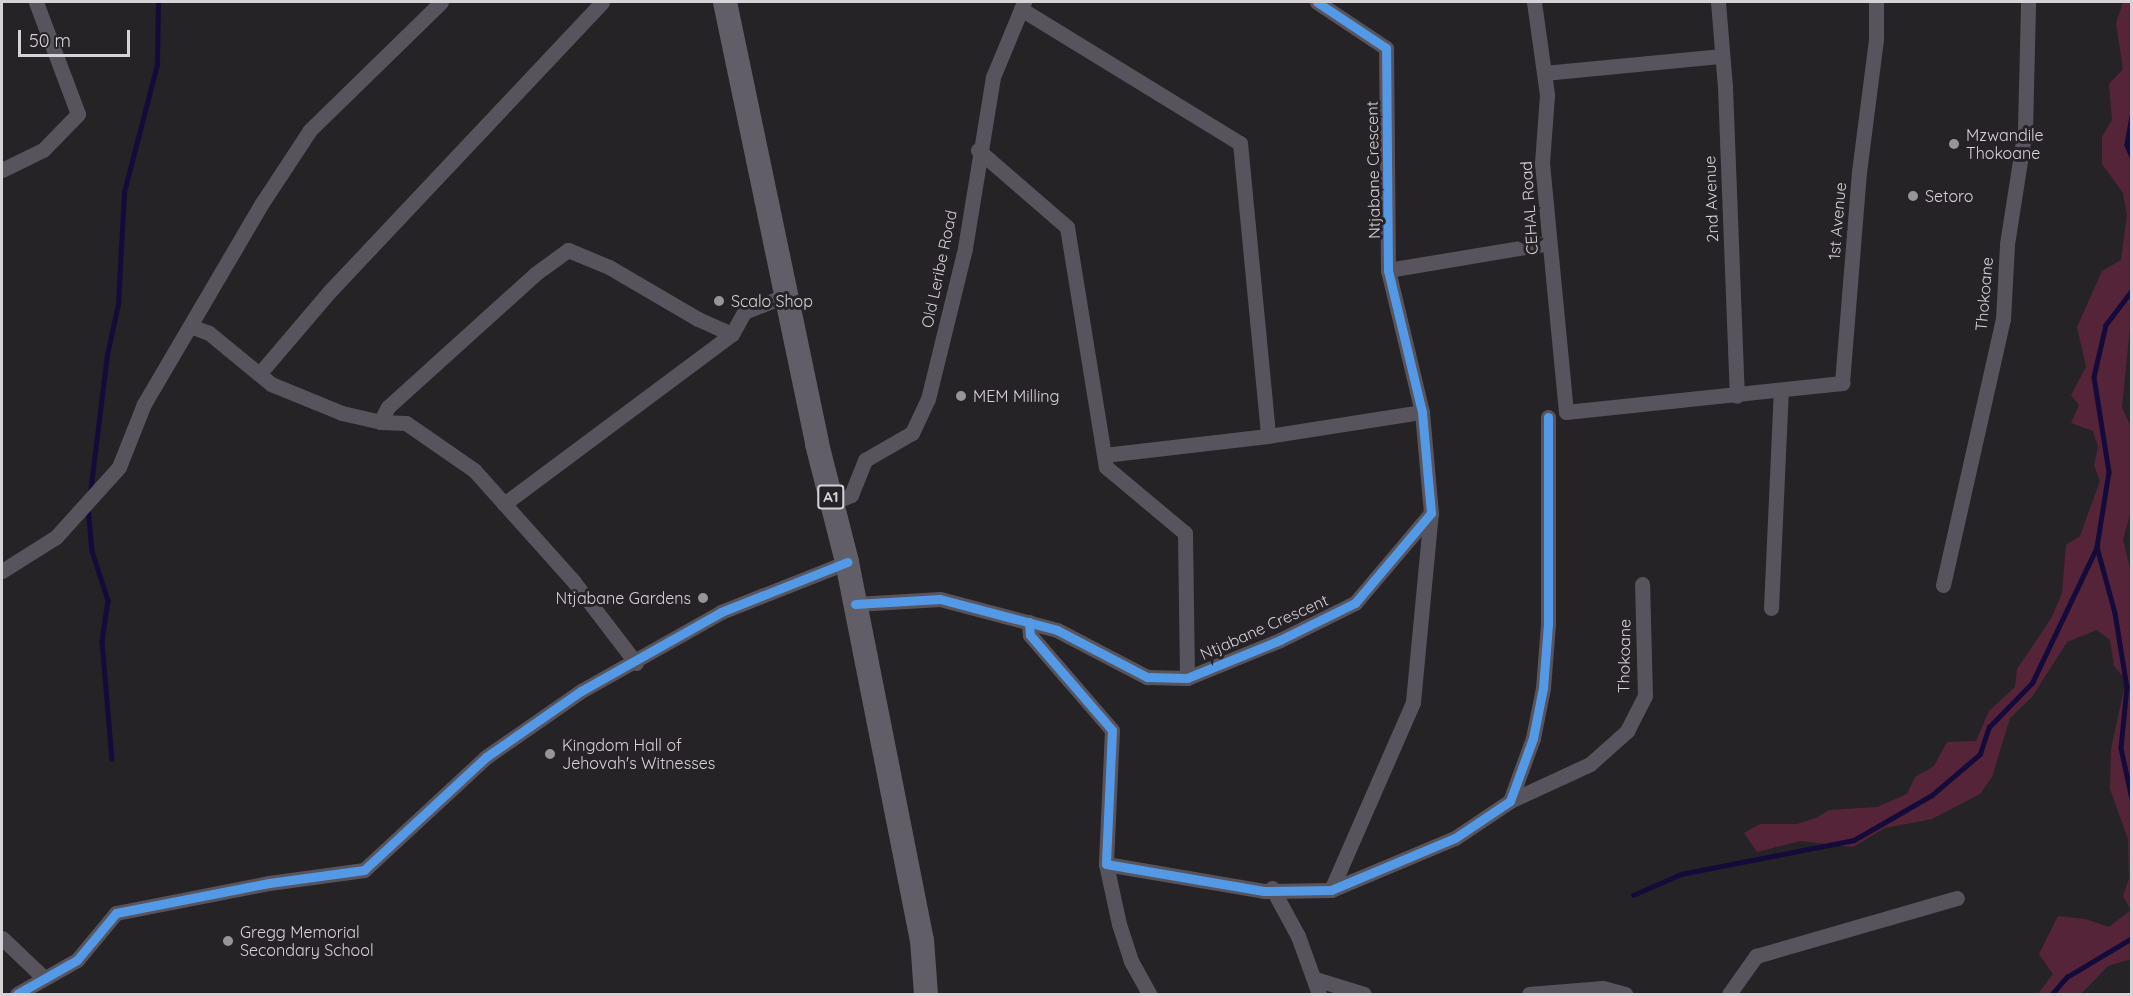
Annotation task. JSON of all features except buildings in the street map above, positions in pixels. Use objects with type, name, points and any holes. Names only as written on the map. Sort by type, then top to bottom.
[{"type":"main road","name":"A1","points":[[725,2],[832,502],[847,562],[922,940],[926,994]]},
{"type":"street","points":[[2,170],[43,150],[78,114],[36,2]]},
{"type":"street","points":[[2,571],[56,537],[119,467],[144,404],[262,202],[310,130],[441,2]]},
{"type":"street","points":[[260,373],[329,292],[602,2]]},
{"type":"street","name":"Ntjabane Crescent","points":[[855,604],[940,599],[1058,630],[1147,677],[1186,678],[1280,640],[1354,603],[1431,513],[1422,412],[1388,270],[1386,48],[1317,2]]},
{"type":"street","name":"CEHAL Road","points":[[1534,2],[1547,95],[1542,163],[1566,412]]},
{"type":"street","name":"2nd Avenue","points":[[1718,2],[1737,396]]},
{"type":"street","name":"1st Avenue","points":[[1566,412],[1737,396],[1842,383],[1859,172],[1876,39],[1876,2]]},
{"type":"street","name":"Thokoane","points":[[1943,585],[2002,319],[2007,244],[2025,129],[2028,2]]},
{"type":"street","points":[[1023,5],[1240,143],[1268,436]]},
{"type":"street","name":"Old Leribe Road","points":[[832,502],[851,495],[865,460],[912,433],[928,399],[965,248],[978,150],[993,77],[1023,5]]},
{"type":"street","points":[[1544,73],[1722,56]]},
{"type":"street","points":[[978,150],[1066,227],[1106,468],[1125,486],[1185,533],[1186,678]]},
{"type":"street","points":[[1388,270],[1549,243]]},
{"type":"street","points":[[380,422],[388,407],[535,274],[568,250],[609,267],[698,319],[732,334]]},
{"type":"street","points":[[504,504],[732,334],[744,312],[787,295]]},
{"type":"street","points":[[190,326],[209,333],[260,373],[299,398],[380,422],[406,423],[474,470],[574,582],[636,663]]},
{"type":"street","points":[[1771,608],[1781,391]]},
{"type":"street","points":[[1104,455],[1268,436],[1422,412]]},
{"type":"street","points":[[1510,801],[1533,738],[1543,688],[1548,624],[1548,417]]},
{"type":"street","points":[[1106,864],[1264,891],[1272,888],[1331,890],[1413,702],[1431,513]]},
{"type":"street","points":[[17,994],[78,960],[116,913],[269,883],[364,870],[486,757],[581,691],[636,663],[721,612],[847,562]]},
{"type":"street","name":"Thokoane","points":[[1331,890],[1455,838],[1510,801],[1590,765],[1627,731],[1645,696],[1642,584]]},
{"type":"street","points":[[1029,622],[1030,635],[1112,730],[1106,864],[1119,924],[1131,961],[1149,994]]},
{"type":"street","points":[[1272,888],[1315,979],[1319,994]]},
{"type":"street","points":[[1729,994],[1756,956],[1957,898]]},
{"type":"street","points":[[2,938],[44,978]]},
{"type":"street","points":[[1315,979],[1364,994]]},
{"type":"street","points":[[1529,994],[1603,988],[1625,994]]},
{"type":"shaded area","points":[[2123,2],[2132,2],[2132,308],[2122,407],[2132,430],[2131,511],[2123,539],[2132,578],[2131,959],[2108,966],[2081,994],[2038,994],[2053,974],[2039,954],[2058,916],[2085,919],[2109,927],[2131,910],[2123,896],[2129,879],[2128,839],[2110,789],[2111,749],[2126,680],[2114,666],[2110,640],[2097,630],[2067,642],[2032,697],[2010,718],[1992,777],[1980,794],[1932,819],[1885,828],[1853,847],[1800,841],[1757,852],[1744,833],[1760,824],[1797,824],[1816,818],[1829,810],[1877,807],[1907,794],[1915,777],[1934,766],[1947,742],[1976,741],[1989,711],[2015,687],[2017,669],[2052,617],[2062,593],[2066,545],[2080,536],[2100,481],[2094,465],[2098,447],[2093,431],[2071,423],[2079,405],[2071,395],[2086,367],[2077,327],[2102,271],[2121,260],[2127,215],[2123,193],[2102,164],[2102,137],[2112,120],[2109,84],[2123,69],[2116,23]]},
{"type":"waterway","points":[[90,493],[107,355],[118,304],[124,192],[157,64],[158,2]]},
{"type":"waterway","points":[[2132,116],[2127,145],[2132,157]]},
{"type":"waterway","points":[[2132,291],[2106,325],[2094,377],[2109,472],[2097,547],[2115,613],[2127,687],[2121,748],[2132,799]]},
{"type":"waterway","points":[[88,507],[92,551],[108,600],[102,641],[112,759]]},
{"type":"waterway","points":[[1633,895],[1681,874],[1854,840],[1932,795],[1980,754],[1989,727],[2032,683],[2097,547]]},
{"type":"waterway","points":[[2052,994],[2067,977],[2132,938]]},
{"type":"cycle path","points":[[855,604],[940,599],[1057,630],[1147,677],[1187,678],[1280,640],[1355,603],[1431,513],[1422,412],[1388,270],[1386,48],[1317,2]]},
{"type":"cycle path","points":[[1029,622],[1030,635],[1112,730],[1106,864],[1264,891],[1331,890],[1455,838],[1510,801],[1533,738],[1543,688],[1548,624],[1548,417]]},
{"type":"cycle path","points":[[17,994],[77,960],[116,913],[269,883],[364,870],[486,757],[581,691],[721,612],[847,562]]},
{"type":"place","name":"Mzwandile Thokoane","points":[[1954,144]]},
{"type":"place","name":"Setoro","points":[[1913,196]]},
{"type":"place","name":"Scalo Shop","points":[[719,301]]},
{"type":"place","name":"MEM Milling","points":[[961,396]]},
{"type":"place","name":"Ntjabane Gardens","points":[[703,598]]},
{"type":"place","name":"Kingdom Hall of Jehovah's Witnesses","points":[[550,754]]},
{"type":"place","name":"Gregg Memorial Secondary School","points":[[228,941]]}]
